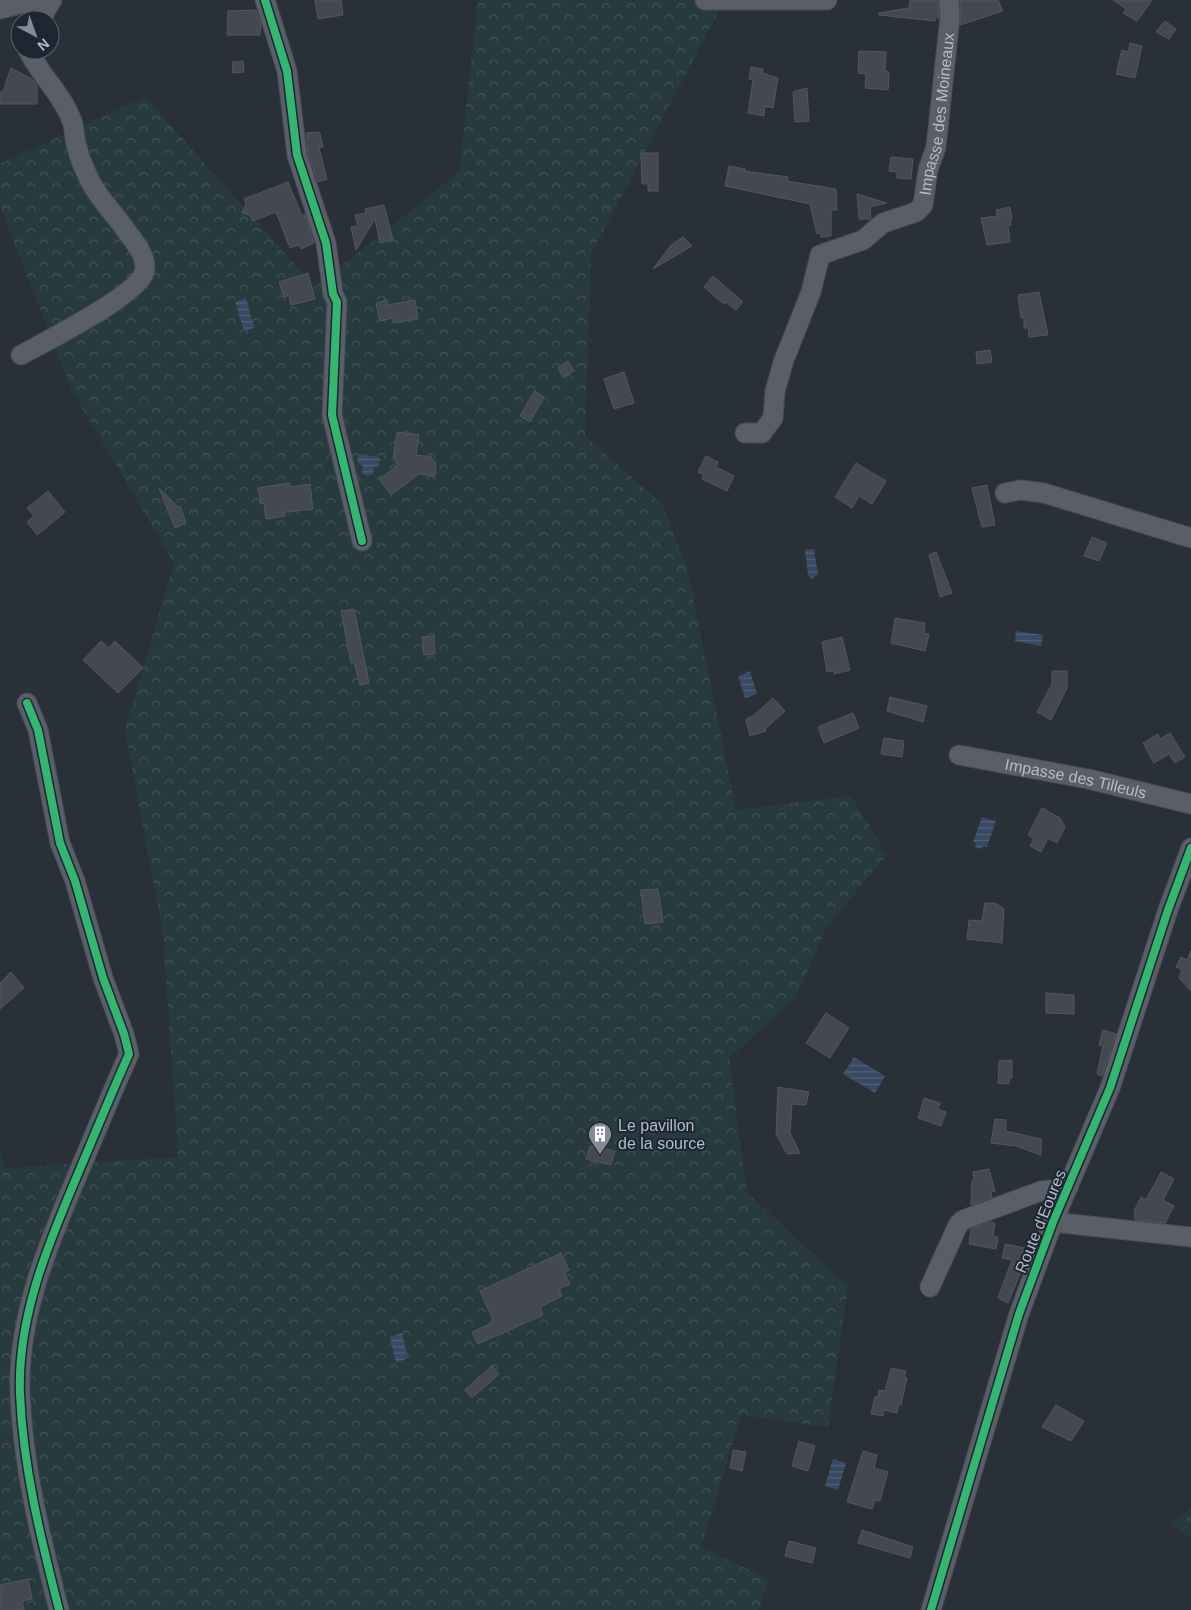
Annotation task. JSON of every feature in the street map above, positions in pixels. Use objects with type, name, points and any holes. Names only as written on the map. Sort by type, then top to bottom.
[{"type":"street","points":[[0,9],[34,0]]},
{"type":"street","points":[[265,0],[287,72],[297,154],[326,243],[332,284],[337,302],[332,415],[362,540]]},
{"type":"street","points":[[705,0],[827,0]]},
{"type":"street","name":"Impasse des Moineaux","points":[[745,433],[762,433],[773,418],[775,391],[784,360],[811,292],[820,255],[863,240],[882,223],[916,212],[922,205],[928,170],[936,148],[950,17],[949,0]]},
{"type":"street","points":[[22,354],[75,326],[123,294],[138,283],[144,273],[145,264],[132,238],[86,174],[76,147],[73,122],[52,84],[33,60]]},
{"type":"street","points":[[1005,493],[1021,490],[1044,493],[1191,538]]},
{"type":"street","points":[[27,702],[38,730],[60,842],[75,881],[103,978],[124,1034],[129,1054],[52,1233],[32,1299],[24,1337],[20,1393],[29,1487],[59,1610]]},
{"type":"street","name":"Impasse des Tilleuls","points":[[959,755],[1088,779],[1191,804]]},
{"type":"street","name":"Route d'Eoures","points":[[931,1610],[1019,1314],[1053,1222],[1110,1088],[1168,910],[1191,848]]},
{"type":"street","points":[[930,1287],[958,1225],[964,1220],[1042,1191],[1068,1188]]},
{"type":"street","points":[[1053,1222],[1191,1237]]},
{"type":"green space","points":[[478,0],[778,0],[719,11],[591,254],[585,436],[662,504],[687,567],[736,810],[851,796],[887,855],[826,928],[796,998],[729,1058],[747,1193],[848,1286],[828,1427],[741,1415],[701,1547],[768,1579],[759,1610],[0,1610],[0,1150],[6,1168],[178,1157],[163,934],[125,729],[174,563],[72,391],[0,206],[0,164],[145,97],[315,287],[459,172]]},
{"type":"green space","points":[[1191,1508],[1191,1539],[1171,1523]]},
{"type":"water","points":[[246,298],[254,328],[244,331],[235,302]]},
{"type":"water","points":[[361,454],[378,457],[381,460],[378,463],[380,465],[374,467],[373,474],[367,476],[362,473],[363,466],[357,462]]},
{"type":"water","points":[[814,549],[818,574],[812,579],[808,575],[805,550]]},
{"type":"water","points":[[1016,631],[1043,635],[1041,646],[1015,641]]},
{"type":"water","points":[[750,671],[757,694],[745,698],[738,676]]},
{"type":"water","points":[[982,817],[996,821],[987,847],[983,846],[982,849],[975,847],[976,843],[973,842]]},
{"type":"water","points":[[854,1057],[885,1076],[875,1093],[843,1074]]},
{"type":"water","points":[[402,1333],[408,1358],[396,1363],[390,1337]]},
{"type":"water","points":[[833,1459],[846,1463],[838,1490],[825,1486]]},
{"type":"building","points":[[315,0],[341,0],[343,15],[318,19]]},
{"type":"building","points":[[910,0],[938,0],[939,18],[935,17],[935,21],[879,15],[879,13],[909,8]]},
{"type":"building","points":[[960,0],[998,0],[1003,11],[960,25]]},
{"type":"building","points":[[1113,0],[1152,0],[1137,21],[1123,13],[1126,9]]},
{"type":"building","points":[[256,10],[261,24],[260,35],[227,35],[228,11]]},
{"type":"building","points":[[1165,21],[1176,29],[1169,39],[1156,32]]},
{"type":"building","points":[[1130,43],[1142,46],[1135,78],[1116,74],[1122,50],[1128,52]]},
{"type":"building","points":[[859,51],[886,52],[885,71],[889,72],[888,90],[865,88],[866,74],[858,73]]},
{"type":"building","points":[[243,61],[244,72],[233,73],[232,62]]},
{"type":"building","points":[[751,67],[763,69],[762,73],[778,78],[773,108],[765,106],[764,116],[748,113],[753,80],[749,79]]},
{"type":"building","points":[[11,68],[32,79],[37,85],[37,104],[0,104],[0,92],[3,92]]},
{"type":"building","points":[[807,88],[809,121],[795,122],[793,92]]},
{"type":"building","points":[[306,133],[320,133],[323,147],[319,148],[327,179],[318,182],[308,153]]},
{"type":"building","points":[[641,153],[658,153],[658,191],[648,191],[648,184],[642,184]]},
{"type":"building","points":[[891,157],[913,159],[911,179],[897,178],[897,172],[889,171]]},
{"type":"building","points":[[729,166],[745,169],[744,171],[788,177],[787,181],[836,189],[837,210],[831,210],[831,236],[821,237],[820,233],[817,234],[810,204],[725,186]]},
{"type":"building","points":[[288,182],[302,216],[305,214],[314,243],[301,249],[299,245],[290,248],[276,212],[253,221],[250,215],[242,213],[246,204],[244,199]]},
{"type":"building","points":[[857,194],[887,203],[870,207],[871,219],[859,219]]},
{"type":"building","points":[[384,205],[393,240],[380,243],[375,219],[356,250],[351,227],[358,226],[355,215],[366,213],[365,209]]},
{"type":"building","points":[[1010,207],[1012,219],[1010,219],[1011,225],[1008,226],[1010,242],[987,245],[981,218],[997,216],[996,210]]},
{"type":"building","points":[[683,237],[692,246],[653,269],[671,245]]},
{"type":"building","points":[[308,273],[315,299],[291,305],[289,295],[284,297],[279,282]]},
{"type":"building","points":[[713,276],[743,302],[736,310],[726,302],[724,304],[704,287]]},
{"type":"building","points":[[1039,292],[1048,335],[1029,337],[1028,328],[1024,328],[1024,318],[1021,318],[1018,295]]},
{"type":"building","points":[[387,300],[388,305],[415,300],[418,319],[393,323],[393,318],[380,321],[376,303]]},
{"type":"building","points":[[990,350],[992,362],[977,364],[976,352]]},
{"type":"building","points":[[568,361],[574,371],[563,377],[558,368]]},
{"type":"building","points":[[624,372],[634,403],[614,409],[604,379]]},
{"type":"building","points":[[535,391],[544,397],[530,422],[520,416]]},
{"type":"building","points":[[397,432],[419,435],[416,455],[431,457],[436,463],[435,476],[419,474],[391,495],[379,479],[398,465],[393,459]]},
{"type":"building","points":[[706,456],[718,462],[716,467],[734,476],[727,491],[702,479],[704,475],[698,472]]},
{"type":"building","points":[[856,463],[886,481],[872,504],[859,496],[852,508],[835,497]]},
{"type":"building","points":[[289,483],[290,487],[310,484],[313,509],[285,512],[285,516],[266,519],[264,503],[261,504],[258,488]]},
{"type":"building","points":[[987,485],[995,525],[982,527],[972,488]]},
{"type":"building","points":[[159,488],[178,507],[180,506],[186,523],[175,528]]},
{"type":"building","points":[[48,491],[65,512],[37,535],[27,522],[34,516],[27,508]]},
{"type":"building","points":[[1092,537],[1107,543],[1099,561],[1084,556]]},
{"type":"building","points":[[936,552],[952,593],[940,597],[929,555]]},
{"type":"building","points":[[354,609],[369,683],[360,685],[354,662],[351,663],[341,611]]},
{"type":"building","points":[[895,618],[925,623],[924,633],[929,634],[925,651],[891,643]]},
{"type":"building","points":[[434,636],[435,654],[424,655],[422,637]]},
{"type":"building","points":[[842,637],[850,670],[834,674],[834,671],[827,672],[822,642]]},
{"type":"building","points":[[101,641],[109,648],[115,641],[143,668],[118,693],[83,660]]},
{"type":"building","points":[[1052,671],[1067,671],[1067,688],[1051,720],[1037,712],[1052,684]]},
{"type":"building","points":[[890,697],[927,706],[923,722],[887,711]]},
{"type":"building","points":[[773,698],[785,711],[765,729],[766,731],[750,736],[746,719],[753,716]]},
{"type":"building","points":[[853,713],[859,728],[824,743],[818,727]]},
{"type":"building","points":[[1170,733],[1185,757],[1175,763],[1169,754],[1154,763],[1143,743],[1158,734],[1160,739]]},
{"type":"building","points":[[884,738],[904,741],[902,757],[881,754]]},
{"type":"building","points":[[1042,808],[1060,818],[1065,827],[1057,843],[1048,838],[1041,852],[1030,846],[1034,839],[1028,835]]},
{"type":"building","points":[[658,889],[663,922],[645,924],[641,890]]},
{"type":"building","points":[[985,903],[995,903],[1004,909],[1002,943],[967,939],[969,920],[982,921]]},
{"type":"building","points":[[1191,951],[1191,991],[1179,978],[1182,970],[1176,967],[1181,957],[1187,960]]},
{"type":"building","points":[[11,972],[24,988],[0,1009],[0,983]]},
{"type":"building","points":[[1046,993],[1074,995],[1074,1014],[1046,1013]]},
{"type":"building","points":[[826,1013],[849,1028],[830,1058],[806,1043]]},
{"type":"building","points":[[1103,1030],[1116,1034],[1102,1076],[1097,1074],[1103,1046],[1099,1045]]},
{"type":"building","points":[[1012,1060],[1012,1078],[1009,1078],[1009,1084],[998,1083],[999,1061]]},
{"type":"building","points":[[778,1087],[809,1092],[806,1105],[792,1104],[790,1133],[800,1153],[787,1154],[776,1134]]},
{"type":"building","points":[[924,1098],[940,1103],[938,1109],[946,1112],[941,1126],[918,1118]]},
{"type":"building","points":[[995,1119],[1006,1120],[1006,1131],[1041,1139],[1041,1155],[1016,1146],[991,1143]]},
{"type":"building","name":"Le pavillon de la source","points":[[590,1146],[615,1151],[611,1165],[586,1159]]},
{"type":"building","points":[[989,1169],[995,1191],[991,1192],[992,1197],[971,1205],[973,1172]]},
{"type":"building","points":[[1161,1172],[1174,1179],[1163,1200],[1174,1206],[1165,1223],[1135,1220],[1134,1211],[1141,1197],[1146,1200]]},
{"type":"building","points":[[990,1222],[995,1223],[993,1236],[998,1237],[996,1249],[969,1244],[971,1229]]},
{"type":"building","points":[[1005,1244],[1030,1249],[1008,1303],[998,1298],[1012,1260],[1002,1258]]},
{"type":"building","points":[[561,1253],[569,1270],[564,1273],[570,1284],[559,1289],[562,1296],[540,1307],[543,1315],[478,1344],[472,1332],[494,1322],[480,1291]]},
{"type":"building","points":[[492,1366],[499,1374],[472,1398],[465,1390]]},
{"type":"building","points":[[891,1368],[906,1371],[904,1377],[907,1378],[901,1405],[899,1404],[897,1413],[884,1410],[883,1416],[871,1414],[875,1397],[878,1397],[879,1390],[885,1391]]},
{"type":"building","points":[[1056,1405],[1084,1421],[1071,1441],[1042,1427]]},
{"type":"building","points":[[799,1441],[815,1446],[808,1471],[792,1466]]},
{"type":"building","points":[[733,1450],[746,1452],[742,1471],[730,1468]]},
{"type":"building","points":[[863,1451],[877,1455],[874,1468],[888,1472],[880,1501],[875,1500],[872,1509],[847,1502]]},
{"type":"building","points":[[862,1530],[913,1547],[910,1558],[858,1543]]},
{"type":"building","points":[[789,1541],[816,1548],[812,1563],[785,1556]]},
{"type":"building","points":[[28,1579],[32,1599],[22,1601],[24,1610],[0,1610],[0,1585]]},
{"type":"cycle path","points":[[265,0],[287,71],[297,155],[326,243],[333,294],[337,302],[332,415],[362,541]]},
{"type":"cycle path","points":[[27,703],[38,730],[60,843],[75,881],[103,978],[124,1034],[129,1054],[47,1251],[30,1307],[20,1365],[22,1422],[29,1476],[59,1610]]},
{"type":"cycle path","points":[[931,1610],[1019,1314],[1053,1222],[1110,1088],[1168,910],[1191,848]]},
{"type":"place","name":"Le pavillon de la source","points":[[600,1155]]}]
